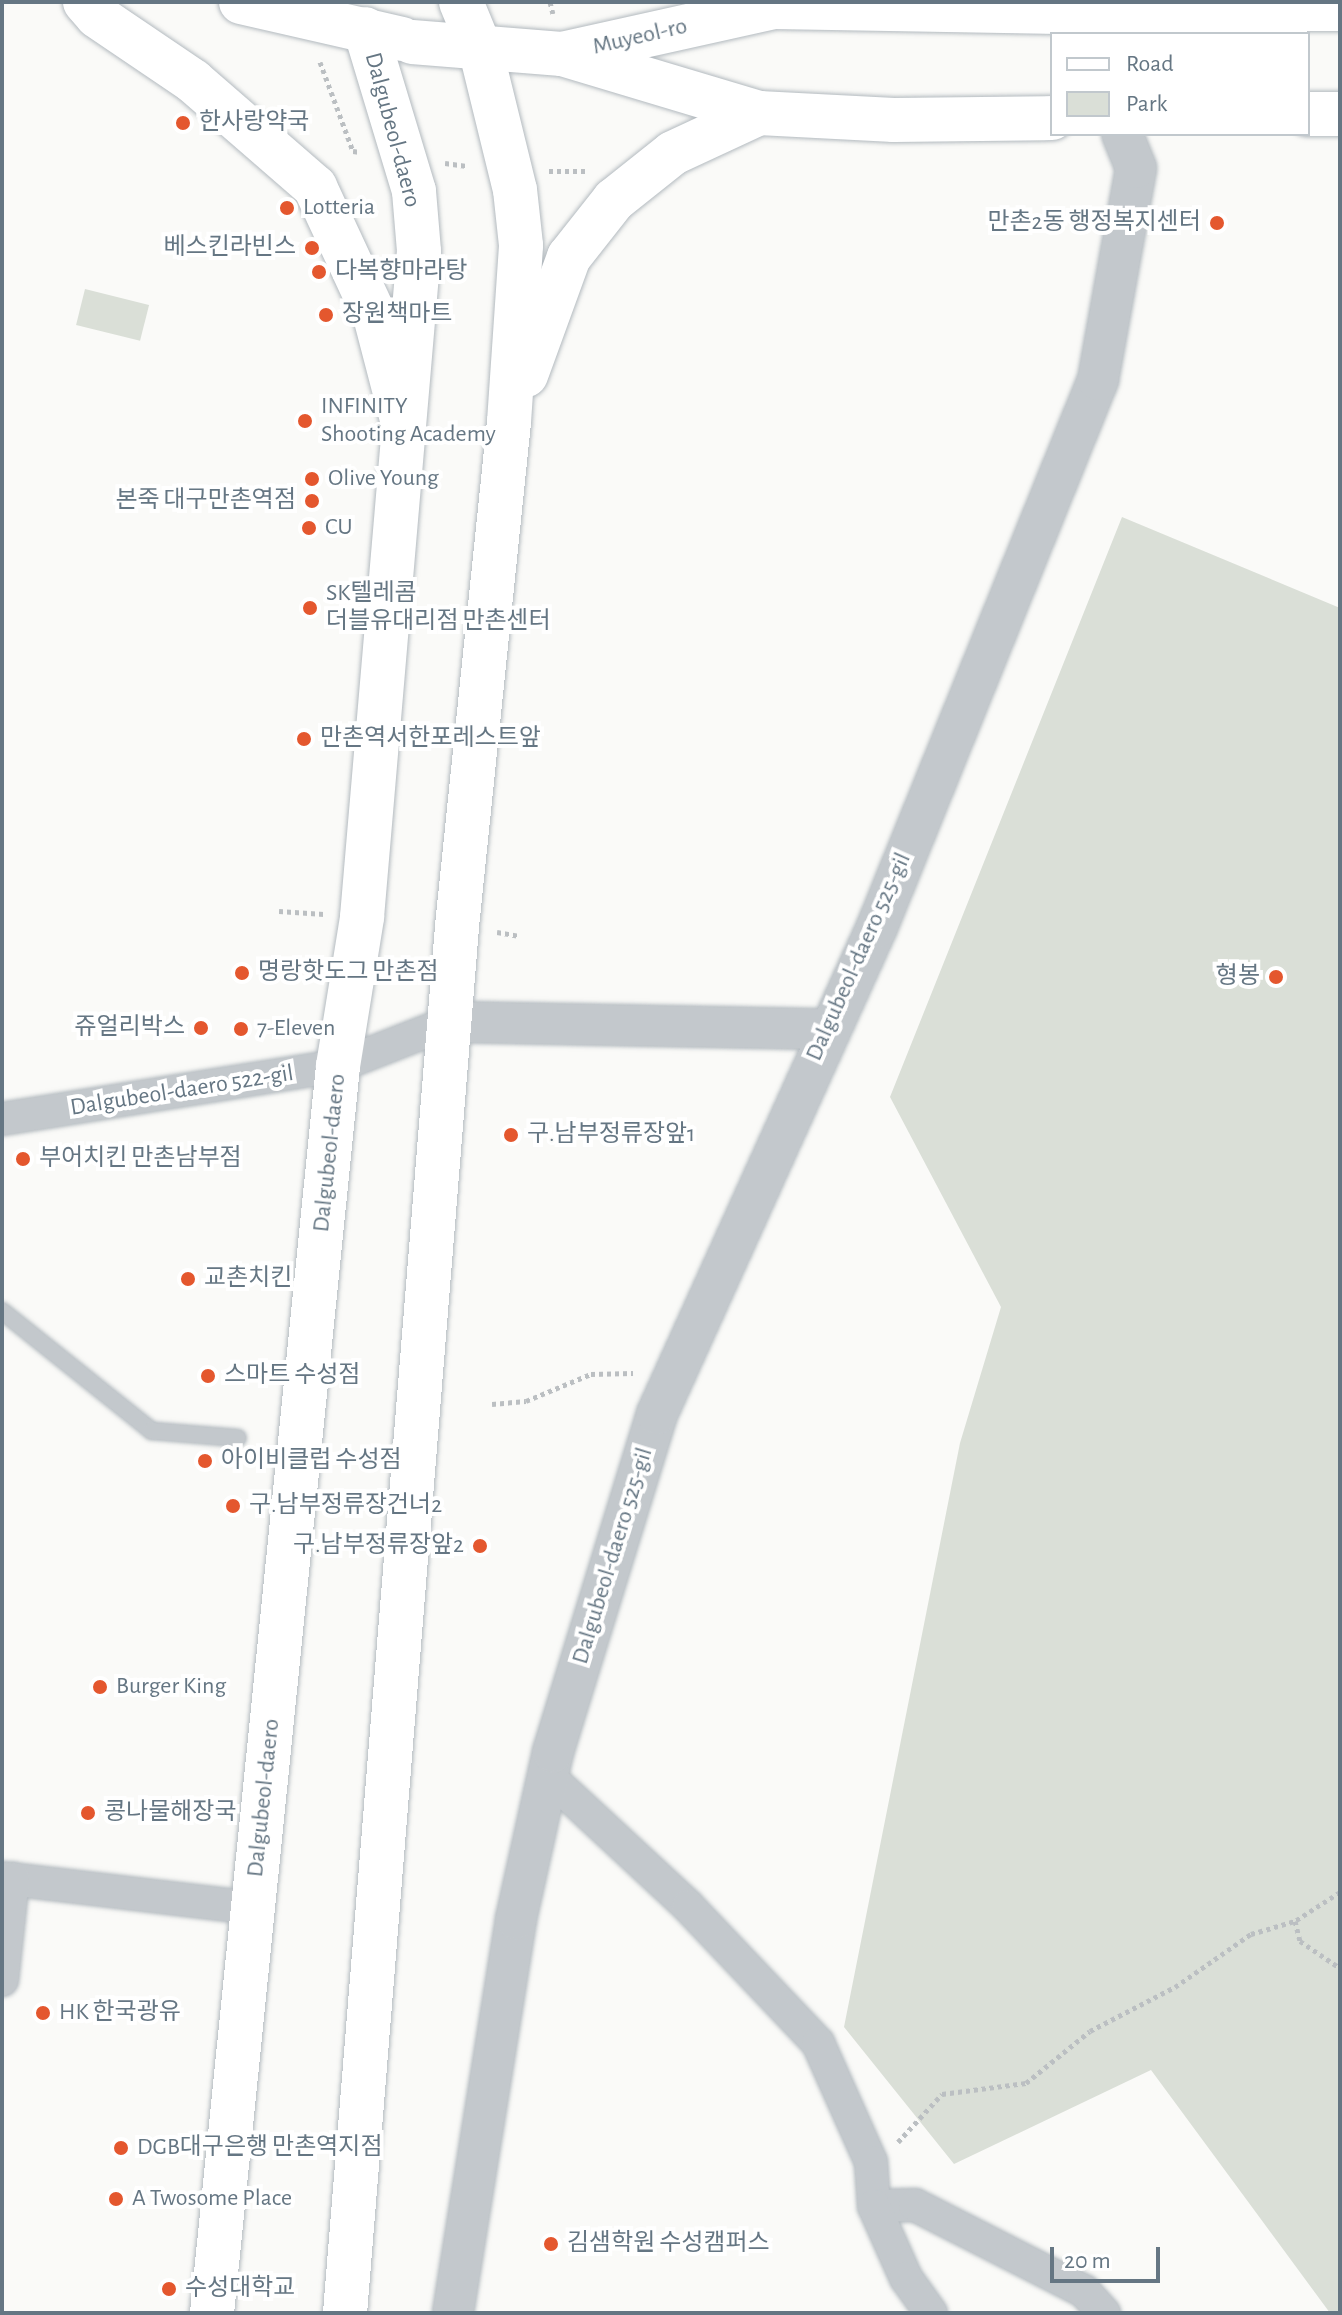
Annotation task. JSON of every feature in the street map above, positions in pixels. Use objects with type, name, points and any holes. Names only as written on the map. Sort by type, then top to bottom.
[{"type":"main road","points":[[85,2],[97,16],[216,99],[315,187],[375,316],[404,429]]},
{"type":"main road","name":"Muyeol-ro","points":[[241,2],[360,15],[412,42],[562,54],[759,113],[894,120],[1050,118]]},
{"type":"main road","points":[[345,2313],[450,1022],[509,422],[521,245],[515,190],[480,48],[461,2]]},
{"type":"main road","name":"Muyeol-ro","points":[[562,54],[782,5],[1274,6],[1340,9]]},
{"type":"main road","name":"Dalgubeol-daero","points":[[212,2313],[338,1066],[362,917],[419,251],[414,191],[360,15]]},
{"type":"main road","points":[[509,422],[569,257],[614,200],[673,153],[759,113]]},
{"type":"main road","points":[[1310,114],[1340,114]]},
{"type":"street","name":"Dalgubeol-daero 525-gil","points":[[453,2313],[516,1919],[547,1775],[668,1388],[827,1029],[877,927],[1098,380],[1136,168],[1123,136]]},
{"type":"street","points":[[450,1022],[827,1029]]},
{"type":"street","name":"Dalgubeol-daero 522-gil","points":[[2,1119],[338,1066],[450,1022]]},
{"type":"street","points":[[547,1775],[688,1906],[818,2043],[871,2162],[874,2206],[906,2278],[931,2313]]},
{"type":"street","points":[[2,1980],[8,1879],[253,1908]]},
{"type":"street","points":[[874,2206],[915,2205],[1084,2291],[1104,2313]]},
{"type":"lane","points":[[2,1311],[152,1431],[238,1438]]},
{"type":"path","points":[[492,1404],[526,1401],[591,1374],[625,1370],[668,1388]]},
{"type":"path","points":[[871,2162],[884,2159],[942,2094],[1026,2083],[1090,2031],[1175,1987],[1251,1934],[1295,1921],[1340,1892]]},
{"type":"path","points":[[1295,1921],[1300,1941],[1340,1968]]},
{"type":"green space","points":[[85,289],[149,305],[140,341],[76,325]]},
{"type":"green space","points":[[1122,517],[1340,608],[1340,2313],[1330,2313],[1151,2070],[954,2164],[844,2027],[960,1443],[1001,1307],[890,1097]]},
{"type":"place","name":"한사랑약국","points":[[183,123]]},
{"type":"place","name":"Lotteria","points":[[287,208]]},
{"type":"place","name":"만촌2동 행정복지센터","points":[[1217,223]]},
{"type":"place","name":"베스킨라빈스","points":[[312,248]]},
{"type":"place","name":"다복향마라탕","points":[[319,272]]},
{"type":"place","name":"장원책마트","points":[[326,315]]},
{"type":"place","name":"INFINITY Shooting Academy","points":[[305,421]]},
{"type":"place","name":"Olive Young","points":[[312,479]]},
{"type":"place","name":"본죽 대구만촌역점","points":[[312,501]]},
{"type":"place","name":"CU","points":[[309,528]]},
{"type":"place","name":"SK텔레콤 더블유대리점 만촌센터","points":[[310,608]]},
{"type":"place","name":"만촌역서한포레스트앞","points":[[304,739]]},
{"type":"place","name":"명랑핫도그 만촌점","points":[[242,973]]},
{"type":"place","name":"형봉","points":[[1276,977]]},
{"type":"place","name":"쥬얼리박스","points":[[201,1028]]},
{"type":"place","name":"7-Eleven","points":[[241,1029]]},
{"type":"place","name":"구.남부정류장앞1","points":[[511,1135]]},
{"type":"place","name":"부어치킨 만촌남부점","points":[[23,1159]]},
{"type":"place","name":"교촌치킨","points":[[188,1279]]},
{"type":"place","name":"스마트 수성점","points":[[208,1376]]},
{"type":"place","name":"아이비클럽 수성점","points":[[205,1461]]},
{"type":"place","name":"구.남부정류장건너2","points":[[233,1506]]},
{"type":"place","name":"구.남부정류장앞2","points":[[480,1546]]},
{"type":"place","name":"Burger King","points":[[100,1687]]},
{"type":"place","name":"콩나물해장국","points":[[88,1813]]},
{"type":"place","name":"HK 한국광유","points":[[43,2013]]},
{"type":"place","name":"DGB대구은행 만촌역지점","points":[[121,2148]]},
{"type":"place","name":"A Twosome Place","points":[[116,2199]]},
{"type":"place","name":"김샘학원 수성캠퍼스","points":[[551,2244]]},
{"type":"place","name":"수성대학교","points":[[169,2289]]}]
